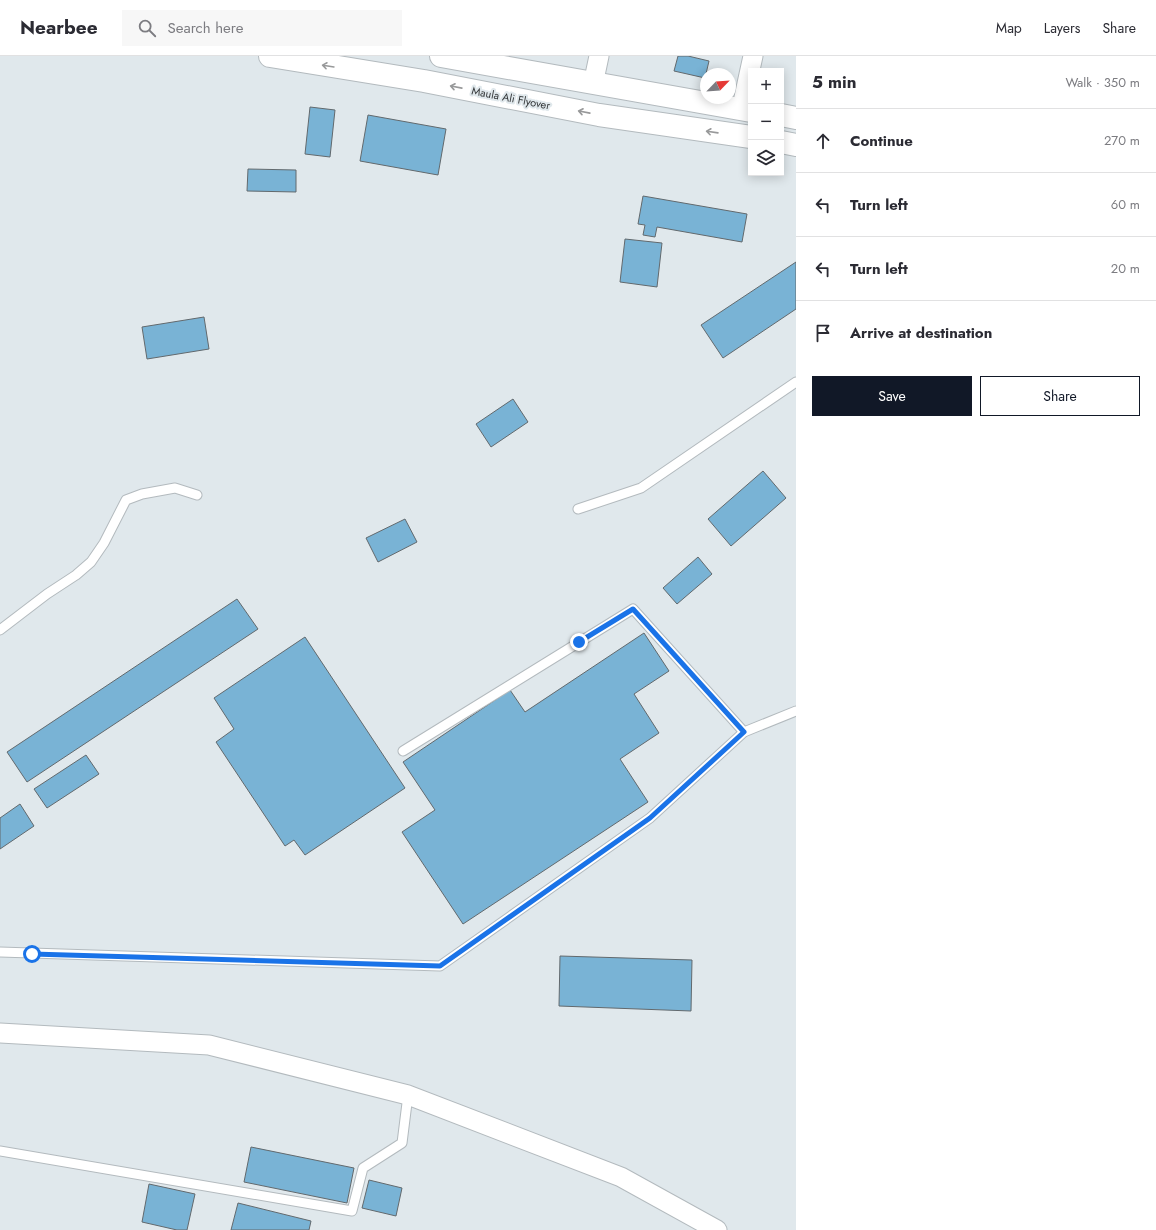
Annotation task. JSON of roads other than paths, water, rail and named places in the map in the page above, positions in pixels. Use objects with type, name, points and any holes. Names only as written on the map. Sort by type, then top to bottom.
[{"type":"main road","name":"Maula Ali Flyover","points":[[270,56],[424,81],[599,115],[748,138]]},
{"type":"main road","points":[[441,56],[748,105]]},
{"type":"main road","points":[[784,116],[796,118]]},
{"type":"main road","points":[[784,143],[796,145]]},
{"type":"street","points":[[498,56],[700,94]]},
{"type":"street","points":[[595,75],[599,56]]},
{"type":"street","points":[[748,104],[753,56]]},
{"type":"street","points":[[736,102],[748,105]]},
{"type":"street","points":[[784,109],[796,111]]},
{"type":"street","points":[[0,1033],[209,1045],[408,1095],[621,1177],[717,1230]]},
{"type":"lane","points":[[578,509],[642,488],[796,382]]},
{"type":"lane","points":[[0,630],[91,562],[104,543],[126,500],[142,494],[175,488],[197,496]]},
{"type":"lane","points":[[403,751],[633,609],[744,732]]},
{"type":"lane","points":[[0,952],[440,966],[650,818],[744,732],[796,711]]},
{"type":"lane","points":[[0,1152],[352,1211],[363,1168],[402,1143],[408,1095]]}]
